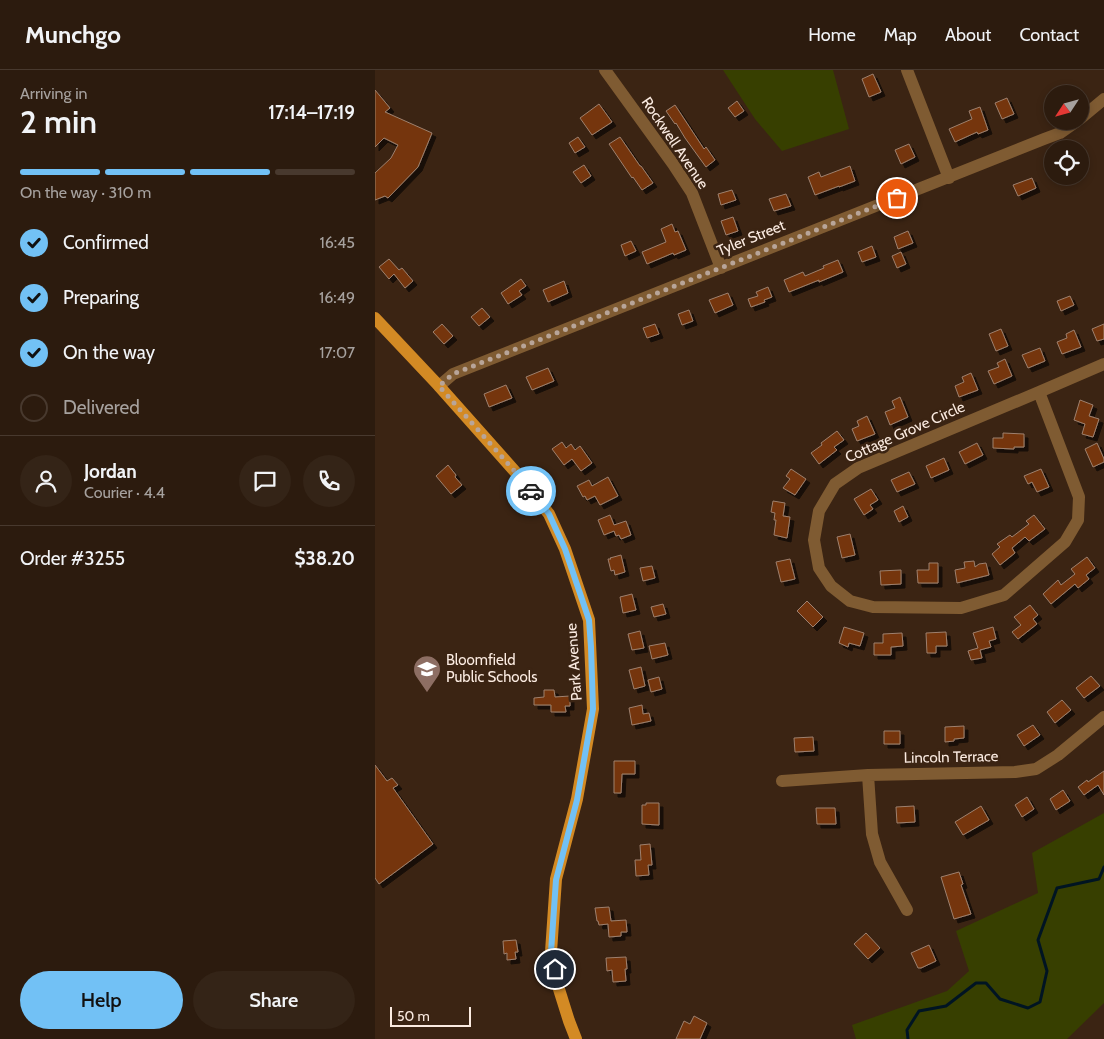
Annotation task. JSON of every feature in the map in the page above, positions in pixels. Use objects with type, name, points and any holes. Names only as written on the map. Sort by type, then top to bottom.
[{"type":"main road","name":"Park Avenue","points":[[375,318],[519,476],[549,514],[565,549],[589,620],[593,709],[577,800],[556,880],[551,952],[558,986],[576,1039]]},
{"type":"street","name":"Rockwell Avenue","points":[[605,70],[692,193],[721,268]]},
{"type":"street","points":[[907,70],[949,178]]},
{"type":"street","points":[[1089,112],[1104,99]]},
{"type":"street","name":"Tyler Street","points":[[439,386],[453,374],[949,178],[1064,130]]},
{"type":"street","name":"Cottage Grove Circle","points":[[1039,392],[1079,497],[1079,520],[1065,542],[1004,594],[961,608],[873,607],[850,601],[831,586],[819,568],[814,540],[819,512],[835,484],[858,468],[1104,364]]},
{"type":"street","name":"Lincoln Terrace","points":[[782,781],[868,775],[1015,772],[1036,769],[1058,755],[1104,717]]},
{"type":"street","points":[[868,775],[872,834],[880,862],[907,910]]},
{"type":"green space","points":[[723,70],[833,70],[849,129],[782,151],[755,119]]},
{"type":"green space","points":[[1104,813],[1104,1003],[1067,1039],[856,1039],[852,1025],[947,991],[969,971],[956,931],[1038,893],[1032,853]]},
{"type":"building","points":[[873,74],[881,92],[869,97],[862,79]]},
{"type":"building","points":[[375,90],[390,108],[385,112],[432,133],[418,167],[388,198],[385,196],[375,200],[375,173],[391,158],[398,145],[384,138],[375,147]]},
{"type":"building","points":[[1007,98],[1014,114],[1002,119],[995,103]]},
{"type":"building","points":[[737,101],[744,111],[735,117],[728,108]]},
{"type":"building","points":[[599,104],[612,122],[592,135],[580,118]]},
{"type":"building","points":[[675,105],[704,149],[706,147],[715,160],[706,167],[666,111]]},
{"type":"building","points":[[980,107],[988,130],[978,134],[977,132],[955,142],[949,129],[972,119],[969,111]]},
{"type":"building","points":[[578,137],[585,147],[575,153],[569,143]]},
{"type":"building","points":[[620,137],[653,183],[642,190],[609,144]]},
{"type":"building","points":[[909,144],[915,157],[901,164],[895,150]]},
{"type":"building","points":[[584,165],[591,176],[581,183],[573,172]]},
{"type":"building","points":[[850,166],[855,181],[815,195],[808,177],[819,172],[821,177]]},
{"type":"building","points":[[1032,178],[1036,188],[1018,196],[1013,185]]},
{"type":"building","points":[[732,190],[736,200],[721,205],[718,194]]},
{"type":"building","points":[[786,194],[791,206],[774,211],[769,199]]},
{"type":"building","points":[[733,217],[738,231],[726,235],[721,221]]},
{"type":"building","points":[[672,224],[675,232],[678,231],[686,250],[674,255],[673,253],[647,264],[642,252],[666,242],[661,229]]},
{"type":"building","points":[[908,231],[913,243],[898,249],[894,237]]},
{"type":"building","points":[[631,241],[636,251],[625,256],[621,245]]},
{"type":"building","points":[[872,246],[876,257],[862,262],[858,252]]},
{"type":"building","points":[[901,252],[906,264],[897,268],[892,256]]},
{"type":"building","points":[[389,259],[399,270],[402,268],[413,281],[405,288],[394,274],[389,279],[379,267]]},
{"type":"building","points":[[838,260],[843,272],[789,292],[784,280],[803,272],[805,276]]},
{"type":"building","points":[[521,279],[526,286],[519,291],[522,295],[508,304],[501,293]]},
{"type":"building","points":[[564,281],[568,293],[548,302],[543,290]]},
{"type":"building","points":[[768,287],[772,297],[764,300],[765,302],[751,307],[748,299],[758,296],[756,292]]},
{"type":"building","points":[[728,293],[733,305],[715,313],[709,300]]},
{"type":"building","points":[[1070,296],[1074,305],[1061,311],[1057,301]]},
{"type":"building","points":[[482,308],[490,317],[479,326],[471,317]]},
{"type":"building","points":[[689,310],[693,321],[682,325],[678,314]]},
{"type":"building","points":[[442,324],[453,336],[444,344],[433,332]]},
{"type":"building","points":[[655,324],[659,334],[647,338],[643,328]]},
{"type":"building","points":[[1104,324],[1104,339],[1097,341],[1092,329]]},
{"type":"building","points":[[1001,329],[1008,346],[996,351],[989,334]]},
{"type":"building","points":[[1074,330],[1081,347],[1062,354],[1057,342],[1067,338],[1066,334]]},
{"type":"building","points":[[1040,348],[1045,361],[1028,368],[1022,355]]},
{"type":"building","points":[[1005,359],[1012,376],[994,384],[988,371],[999,367],[997,363]]},
{"type":"building","points":[[548,368],[554,381],[532,390],[526,377]]},
{"type":"building","points":[[971,373],[978,390],[959,397],[955,386],[964,382],[962,377]]},
{"type":"building","points":[[506,385],[512,398],[489,407],[484,394]]},
{"type":"building","points":[[900,397],[908,417],[890,425],[885,412],[895,408],[892,401]]},
{"type":"building","points":[[1080,400],[1093,405],[1089,416],[1099,419],[1093,437],[1082,434],[1085,424],[1074,420]]},
{"type":"building","points":[[867,416],[875,434],[857,441],[852,429],[859,426],[857,421]]},
{"type":"building","points":[[837,431],[844,440],[834,447],[837,450],[819,464],[811,453]]},
{"type":"building","points":[[1003,433],[1024,434],[1024,447],[1014,447],[1014,449],[993,448],[993,438],[1003,438]]},
{"type":"building","points":[[562,442],[566,448],[571,444],[575,450],[580,446],[592,463],[581,471],[572,459],[564,465],[552,449]]},
{"type":"building","points":[[977,443],[983,455],[965,464],[959,452]]},
{"type":"building","points":[[1097,443],[1104,462],[1093,467],[1085,449]]},
{"type":"building","points":[[944,458],[949,470],[931,478],[926,466]]},
{"type":"building","points":[[448,465],[462,485],[451,494],[436,476]]},
{"type":"building","points":[[791,469],[806,479],[795,495],[783,488],[790,479],[786,476]]},
{"type":"building","points":[[1041,469],[1049,487],[1037,492],[1032,482],[1028,484],[1024,476]]},
{"type":"building","points":[[909,472],[915,484],[897,492],[891,480]]},
{"type":"building","points":[[608,477],[618,496],[600,505],[595,496],[587,500],[585,496],[583,497],[577,486],[589,480],[592,486]]},
{"type":"building","points":[[871,489],[878,500],[870,505],[873,509],[864,515],[854,499]]},
{"type":"building","points":[[773,501],[785,503],[783,516],[790,517],[787,538],[774,535],[776,520],[774,520],[775,513],[771,512]]},
{"type":"building","points":[[903,506],[908,517],[899,522],[894,511]]},
{"type":"building","points":[[610,515],[614,525],[626,521],[631,535],[621,539],[619,535],[616,536],[614,531],[604,535],[598,520]]},
{"type":"building","points":[[1034,515],[1045,529],[1029,541],[1025,537],[1012,548],[1015,553],[1000,565],[992,554],[1000,547],[997,544],[1010,535],[1012,537],[1029,524],[1026,521]]},
{"type":"building","points":[[850,534],[855,555],[842,558],[837,537]]},
{"type":"building","points":[[621,555],[625,572],[615,575],[614,570],[611,571],[608,559]]},
{"type":"building","points":[[1087,557],[1095,568],[1086,575],[1089,579],[1078,588],[1075,584],[1051,604],[1043,594],[1058,580],[1061,585],[1075,574],[1071,569]]},
{"type":"building","points":[[790,559],[795,579],[781,582],[776,562]]},
{"type":"building","points":[[974,561],[975,567],[986,563],[989,575],[957,583],[955,570],[965,568],[964,562]]},
{"type":"building","points":[[929,563],[938,563],[938,583],[918,583],[917,570],[929,570]]},
{"type":"building","points":[[652,566],[655,578],[643,581],[640,568]]},
{"type":"building","points":[[901,570],[901,584],[881,585],[880,571]]},
{"type":"building","points":[[632,594],[636,610],[623,613],[620,597]]},
{"type":"building","points":[[807,601],[823,617],[813,627],[797,611]]},
{"type":"building","points":[[663,604],[666,614],[654,617],[651,607]]},
{"type":"building","points":[[1030,605],[1038,615],[1033,619],[1037,624],[1018,639],[1012,632],[1021,625],[1014,617]]},
{"type":"building","points":[[844,627],[864,633],[860,646],[849,643],[848,647],[839,643]]},
{"type":"building","points":[[993,627],[996,639],[989,641],[991,647],[980,650],[982,658],[971,660],[968,651],[978,648],[973,633]]},
{"type":"building","points":[[640,631],[644,648],[632,650],[628,634]]},
{"type":"building","points":[[946,632],[947,646],[936,646],[936,653],[927,653],[926,633]]},
{"type":"building","points":[[902,633],[903,646],[891,647],[891,655],[874,655],[874,643],[883,643],[883,634]]},
{"type":"building","points":[[665,643],[668,655],[652,659],[649,646]]},
{"type":"building","points":[[641,667],[645,686],[634,689],[629,670]]},
{"type":"building","points":[[1091,676],[1100,686],[1084,698],[1076,688]]},
{"type":"building","points":[[659,677],[662,689],[651,692],[648,680]]},
{"type":"building","points":[[544,690],[554,690],[555,697],[570,696],[570,706],[565,706],[566,712],[551,712],[551,705],[534,705],[534,698],[544,697]]},
{"type":"building","points":[[1062,700],[1071,710],[1055,723],[1047,712]]},
{"type":"building","points":[[642,705],[643,714],[649,713],[651,721],[632,725],[629,708]]},
{"type":"building","points":[[1033,725],[1040,735],[1024,746],[1017,735]]},
{"type":"building","points":[[964,726],[964,738],[945,742],[945,727]]},
{"type":"building","points":[[884,731],[900,731],[900,744],[884,744]]},
{"type":"building","points":[[813,737],[814,751],[795,752],[794,738]]},
{"type":"building","points":[[614,761],[635,761],[635,774],[622,774],[621,793],[614,793]]},
{"type":"building","points":[[375,765],[387,781],[392,778],[398,785],[393,788],[433,844],[379,884],[375,878]]},
{"type":"building","points":[[1104,771],[1104,795],[1098,785],[1084,795],[1078,787]]},
{"type":"building","points":[[1063,790],[1070,801],[1056,810],[1050,799]]},
{"type":"building","points":[[1027,797],[1034,809],[1022,817],[1015,805]]},
{"type":"building","points":[[646,803],[659,803],[659,825],[642,824],[642,805],[646,805]]},
{"type":"building","points":[[914,806],[915,822],[897,823],[896,807]]},
{"type":"building","points":[[981,806],[989,820],[963,835],[955,822]]},
{"type":"building","points":[[816,808],[835,808],[836,824],[817,824]]},
{"type":"building","points":[[650,844],[652,865],[648,865],[649,875],[636,876],[635,860],[641,860],[640,845]]},
{"type":"building","points":[[959,872],[963,884],[961,885],[971,914],[954,919],[941,877]]},
{"type":"building","points":[[609,907],[611,921],[626,920],[627,932],[621,932],[621,936],[609,937],[608,924],[599,925],[597,921],[595,908]]},
{"type":"building","points":[[866,933],[880,948],[868,959],[854,944]]},
{"type":"building","points":[[516,940],[518,952],[515,952],[516,959],[507,960],[507,953],[504,954],[503,941]]},
{"type":"building","points":[[929,945],[936,961],[918,968],[911,953]]},
{"type":"building","points":[[626,957],[626,981],[613,982],[612,970],[607,971],[606,958]]},
{"type":"building","points":[[694,1016],[707,1023],[700,1039],[676,1039],[684,1021],[690,1024]]},
{"type":"waterway","points":[[908,1039],[907,1030],[919,1011],[946,1006],[976,983],[986,983],[1000,999],[1028,1008],[1040,1002],[1047,971],[1038,940],[1057,888],[1099,879],[1104,867]]},
{"type":"way so far","points":[[531,491],[439,386],[453,374],[897,198]]},
{"type":"place","name":"Bloomfield Public Schools","points":[[427,693]]},
{"type":"route","points":[[531,491],[549,514],[565,549],[589,620],[591,647],[593,709],[577,800],[556,880],[551,952],[555,969]]}]
